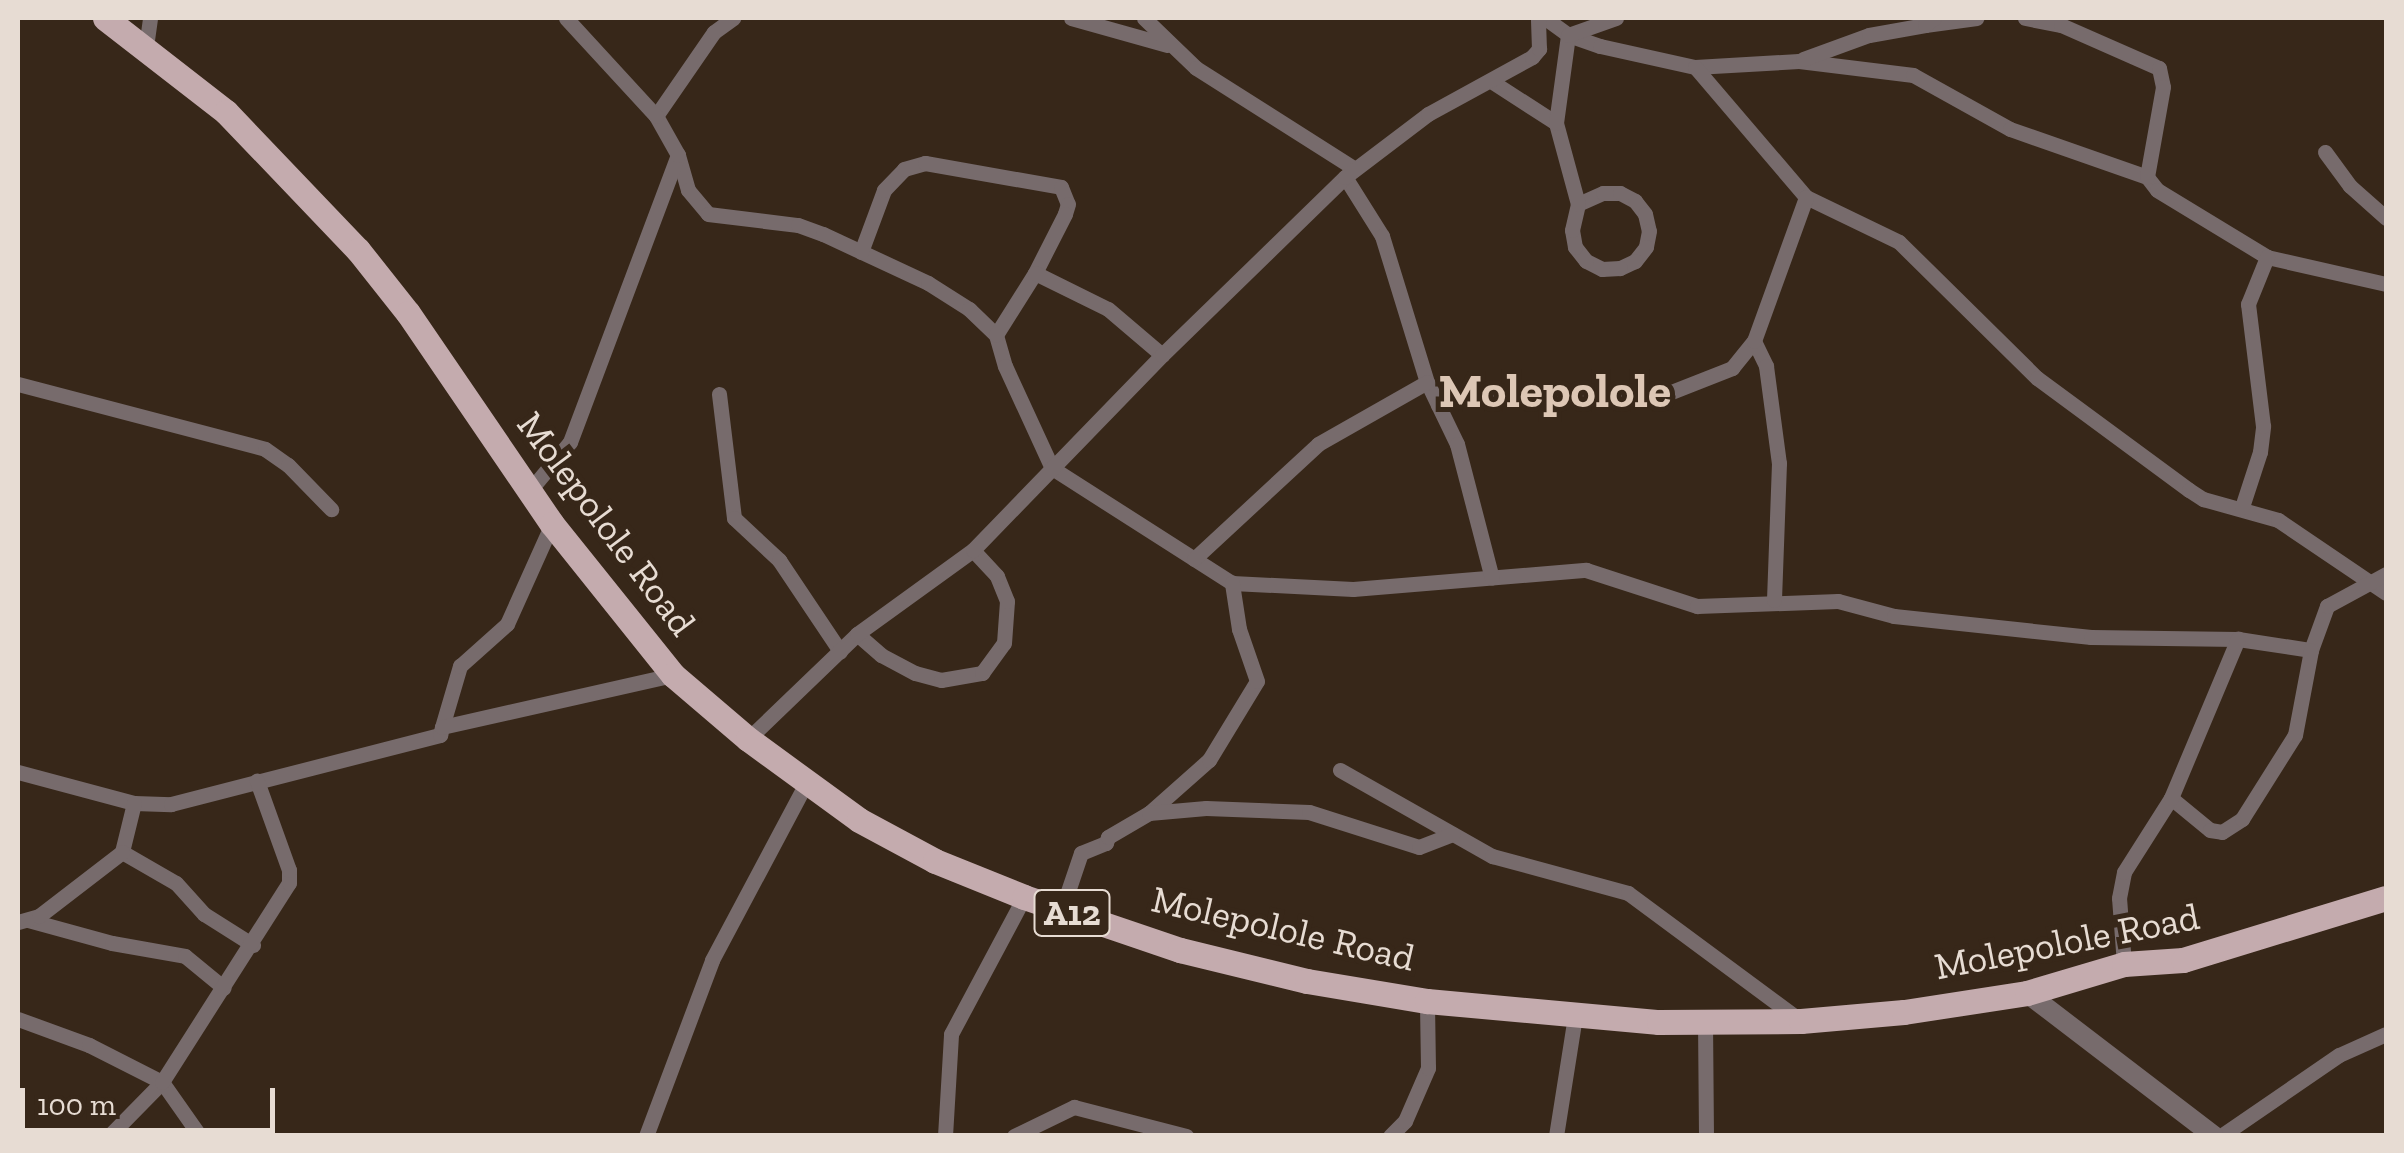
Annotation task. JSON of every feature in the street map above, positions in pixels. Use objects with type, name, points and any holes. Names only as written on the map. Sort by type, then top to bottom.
[{"type":"main road","name":"Molepolole Road","points":[[105,18],[146,46],[238,124],[358,250],[531,489],[552,524],[673,675],[748,740],[897,842],[1024,898],[1180,950],[1427,1001],[1575,1016],[1705,1021],[1801,1021],[1904,1012],[2027,993],[2124,964],[2183,960],[2386,898]]},
{"type":"street","points":[[146,46],[150,18]]},
{"type":"street","points":[[566,18],[656,116],[678,155],[688,190],[708,214],[798,226],[928,283],[969,309],[996,334],[1005,366],[1052,468],[1232,583],[1353,589],[1586,570],[1697,606],[1774,600],[1838,602],[1894,616],[2090,637],[2238,639],[2311,650]]},
{"type":"street","points":[[656,116],[708,40],[734,18]]},
{"type":"street","points":[[1072,18],[1171,46]]},
{"type":"street","points":[[1144,18],[1196,68],[1350,173],[1382,236],[1427,382],[1458,444],[1492,578]]},
{"type":"street","points":[[748,740],[857,634],[973,550],[1162,355],[1350,173],[1428,114],[1492,81],[1539,48],[1541,18],[1568,34],[1616,51],[1695,67],[1799,61],[1914,75],[2010,128],[2147,177],[2158,190],[2267,257],[2386,284]]},
{"type":"street","points":[[1568,34],[1616,18]]},
{"type":"street","points":[[1799,61],[1869,35],[1929,21],[1976,18]]},
{"type":"street","points":[[2025,18],[2061,25],[2159,68],[2164,87],[2147,177]]},
{"type":"street","points":[[1568,34],[1556,123],[1578,204],[1572,230],[1575,247],[1586,261],[1602,268],[1620,268],[1635,261],[1646,248],[1646,214],[1635,201],[1620,194],[1603,193],[1578,204]]},
{"type":"street","points":[[1695,67],[1806,197],[1898,242],[2037,378],[2188,490],[2203,499],[2278,520],[2379,577],[2386,593]]},
{"type":"street","points":[[1492,81],[1556,123]]},
{"type":"street","points":[[2325,152],[2350,186],[2386,218]]},
{"type":"street","points":[[531,489],[570,442],[678,155]]},
{"type":"street","points":[[861,252],[894,175],[925,164],[1061,187],[1068,204],[1035,274],[996,334]]},
{"type":"street","points":[[1438,405],[1472,397],[1656,398],[1732,368],[1754,341],[1806,197]]},
{"type":"street","points":[[2242,507],[2264,426],[2248,304],[2267,257]]},
{"type":"street","points":[[1035,274],[1108,309],[1162,355]]},
{"type":"street","points":[[1754,341],[1766,366],[1779,462],[1774,600]]},
{"type":"street","points":[[1194,559],[1318,444],[1427,382]]},
{"type":"street","points":[[18,384],[265,449],[288,465],[331,508]]},
{"type":"street","points":[[719,394],[734,518],[779,560],[840,651]]},
{"type":"street","points":[[18,772],[134,804],[171,804],[440,735],[460,666],[507,624],[552,524]]},
{"type":"street","points":[[857,634],[915,673],[941,680],[982,673],[1004,643],[1007,601],[998,576],[973,550]]},
{"type":"street","points":[[2170,798],[2210,830],[2222,832],[2242,819],[2295,736],[2311,650],[2328,606],[2379,577]]},
{"type":"street","points":[[1062,910],[1081,853],[1106,844],[1108,836],[1149,813],[1218,748],[1257,682],[1239,628],[1232,583]]},
{"type":"street","points":[[2124,964],[2119,898],[2124,872],[2170,798],[2238,639]]},
{"type":"street","points":[[442,727],[673,675]]},
{"type":"street","points":[[1340,770],[1515,865],[1628,893],[1801,1021]]},
{"type":"street","points":[[109,1136],[162,1082],[288,883],[290,870],[257,781]]},
{"type":"street","points":[[646,1136],[720,942],[806,783]]},
{"type":"street","points":[[23,921],[122,852],[134,804]]},
{"type":"street","points":[[1149,813],[1206,808],[1309,812],[1419,847],[1452,834]]},
{"type":"street","points":[[122,852],[176,883],[204,914],[252,945]]},
{"type":"street","points":[[945,1136],[951,1034],[1024,898]]},
{"type":"street","points":[[23,921],[186,956],[224,988]]},
{"type":"street","points":[[2027,993],[2208,1133],[2339,1054],[2386,1034]]},
{"type":"street","points":[[1390,1136],[1405,1120],[1428,1068],[1427,1001]]},
{"type":"street","points":[[1556,1136],[1575,1016]]},
{"type":"street","points":[[18,1019],[90,1045],[162,1082],[200,1136]]},
{"type":"street","points":[[1705,1021],[1706,1136]]},
{"type":"street","points":[[1014,1136],[1074,1107],[1186,1136]]},
{"type":"district","name":"Molepolole","points":[[1555,391]]}]
